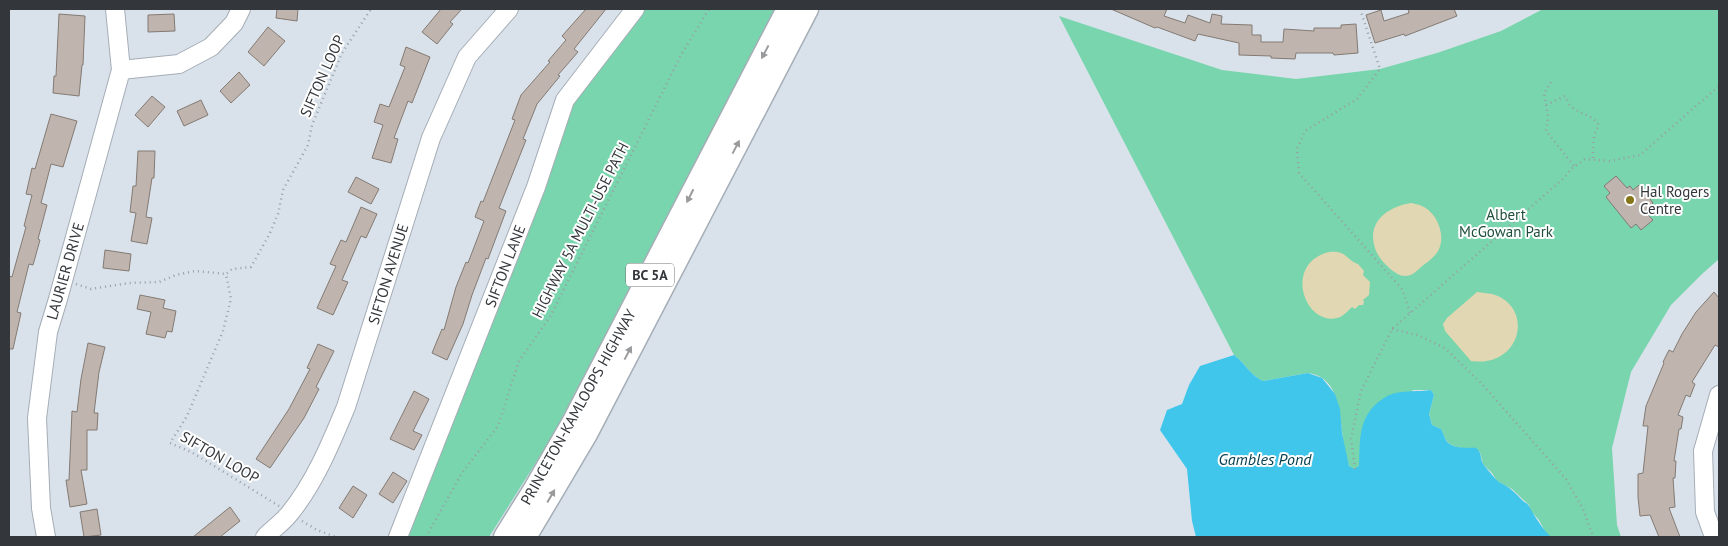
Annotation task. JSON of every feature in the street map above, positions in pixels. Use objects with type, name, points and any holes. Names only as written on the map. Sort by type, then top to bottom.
[{"type":"main road","name":"PRINCETON-KAMLOOPS HIGHWAY","points":[[505,537],[573,422],[788,9]]},
{"type":"main road","name":"PRINCETON-KAMLOOPS HIGHWAY","points":[[525,537],[586,434],[807,9]]},
{"type":"street","name":"LAURIER DRIVE","points":[[46,537],[41,508],[37,418],[48,332],[121,70],[115,9]]},
{"type":"street","points":[[121,70],[179,64],[211,47],[234,23],[241,9]]},
{"type":"street","name":"SIFTON AVENUE","points":[[265,537],[290,514],[312,479],[330,444],[346,407],[430,138],[467,57],[509,9]]},
{"type":"street","name":"SIFTON LANE","points":[[398,537],[536,187],[565,100],[636,9]]},
{"type":"street","points":[[1714,537],[1705,512],[1703,451],[1719,395]]},
{"type":"path","name":"SIFTON LOOP","points":[[64,279],[91,289],[129,283],[159,282],[176,275],[195,271],[226,274],[232,269],[251,267],[269,236],[278,214],[283,190],[308,145],[312,125],[342,53],[371,9]]},
{"type":"path","name":"HIGHWAY 5A MULTI-USE PATH","points":[[426,537],[462,473],[498,426],[519,361],[550,317],[681,55],[709,9]]},
{"type":"path","points":[[1360,9],[1380,69],[1357,99],[1305,131],[1297,149],[1299,174],[1402,289],[1410,313]]},
{"type":"path","points":[[1551,82],[1544,93],[1548,116],[1546,130],[1574,166]]},
{"type":"path","points":[[1355,469],[1351,439],[1361,391],[1392,329],[1565,177],[1574,166],[1585,159],[1610,161],[1640,155],[1719,86]]},
{"type":"path","points":[[1546,105],[1565,96],[1572,108],[1588,114],[1595,120],[1599,125],[1595,131],[1592,144],[1593,160]]},
{"type":"path","name":"SIFTON LOOP","points":[[226,274],[231,299],[223,331],[187,416],[170,443],[193,453],[317,530],[336,537]]},
{"type":"path","points":[[1392,329],[1417,335],[1445,348],[1482,384],[1566,479],[1584,511],[1593,537]]},
{"type":"green space","points":[[643,9],[775,9],[552,437],[489,537],[401,537],[573,98]]},
{"type":"green space","name":"Albert McGowan Park","points":[[1543,9],[1719,9],[1719,259],[1671,305],[1631,372],[1612,448],[1617,525],[1621,537],[1552,537],[1547,535],[1539,520],[1530,510],[1529,505],[1512,489],[1497,481],[1483,464],[1480,452],[1472,448],[1455,447],[1446,440],[1441,429],[1432,425],[1429,414],[1434,395],[1431,390],[1413,390],[1359,466],[1351,469],[1346,457],[1340,413],[1336,399],[1331,387],[1322,378],[1308,373],[1263,381],[1255,376],[1234,355],[1059,16],[1222,70],[1296,79],[1380,69],[1437,53],[1501,31]]},
{"type":"sand","points":[[1411,203],[1428,209],[1433,214],[1440,227],[1441,241],[1440,248],[1433,258],[1414,273],[1405,276],[1397,274],[1382,260],[1377,253],[1373,234],[1379,219],[1385,213]]},
{"type":"sand","points":[[1329,252],[1339,252],[1358,264],[1364,271],[1363,275],[1370,282],[1369,295],[1363,300],[1363,305],[1359,305],[1355,309],[1352,307],[1337,318],[1325,318],[1315,313],[1308,304],[1303,292],[1306,268],[1315,258]]},
{"type":"sand","points":[[1477,292],[1492,294],[1506,301],[1514,311],[1518,322],[1517,335],[1511,346],[1502,355],[1488,361],[1471,361],[1445,331],[1443,324],[1447,318]]},
{"type":"water","name":"Gambles Pond","points":[[1234,355],[1255,376],[1263,381],[1308,373],[1322,378],[1335,394],[1340,409],[1342,433],[1349,466],[1354,469],[1359,466],[1360,440],[1363,425],[1366,417],[1376,404],[1392,394],[1431,390],[1434,395],[1429,414],[1432,425],[1441,429],[1446,440],[1452,445],[1476,448],[1489,471],[1498,481],[1528,504],[1543,528],[1552,537],[1196,537],[1192,521],[1187,469],[1160,430],[1167,410],[1182,404],[1189,385],[1200,366]]},
{"type":"building","points":[[277,9],[298,9],[297,21],[276,18]]},
{"type":"building","points":[[441,9],[462,9],[450,22],[453,24],[437,44],[422,32]]},
{"type":"building","points":[[586,9],[606,9],[574,49],[578,52],[537,104],[523,139],[526,140],[499,208],[506,211],[488,259],[486,258],[463,324],[447,360],[432,353],[442,329],[444,330],[456,287],[466,262],[468,263],[484,221],[475,217],[481,201],[483,202],[515,120],[512,119],[521,95],[550,62],[548,61],[566,40],[562,36]]},
{"type":"building","points":[[1111,9],[1167,9],[1164,16],[1185,23],[1188,15],[1210,23],[1212,14],[1222,16],[1221,24],[1252,25],[1252,35],[1261,35],[1261,42],[1283,42],[1284,29],[1314,31],[1314,28],[1341,28],[1341,25],[1356,24],[1358,53],[1334,55],[1333,53],[1296,53],[1295,59],[1239,55],[1239,43],[1198,34],[1195,41],[1157,27],[1155,28]]},
{"type":"building","points":[[1408,9],[1454,9],[1457,16],[1405,36],[1404,34],[1375,43],[1366,15],[1381,10],[1384,21],[1409,13]]},
{"type":"building","points":[[59,14],[85,16],[83,65],[79,96],[53,93],[54,76],[56,76]]},
{"type":"building","points":[[174,14],[175,31],[148,32],[148,15]]},
{"type":"building","points":[[268,27],[285,41],[264,66],[248,52]]},
{"type":"building","points":[[406,47],[430,57],[412,103],[408,101],[394,138],[398,139],[391,163],[372,158],[383,125],[374,122],[380,104],[389,107],[405,67],[400,65]]},
{"type":"building","points":[[239,72],[250,85],[231,103],[220,91]]},
{"type":"building","points":[[152,96],[165,107],[148,127],[135,115]]},
{"type":"building","points":[[201,100],[208,115],[184,126],[177,111]]},
{"type":"building","points":[[51,114],[77,121],[63,167],[51,164],[41,203],[47,205],[38,239],[40,240],[33,265],[29,264],[17,312],[21,313],[13,349],[9,349],[9,276],[12,277],[26,227],[24,226],[32,195],[26,194],[32,168],[35,169]]},
{"type":"building","points":[[138,151],[155,151],[154,178],[152,178],[146,217],[152,218],[147,244],[131,241],[136,213],[130,212],[133,186],[136,186]]},
{"type":"building","name":"Hal Rogers Centre","points":[[1616,176],[1627,188],[1630,186],[1633,190],[1639,185],[1653,203],[1649,207],[1652,211],[1648,215],[1653,220],[1641,230],[1636,224],[1631,228],[1606,197],[1610,193],[1604,186]]},
{"type":"building","points":[[356,177],[379,189],[371,204],[348,192]]},
{"type":"building","points":[[361,207],[377,214],[366,238],[361,236],[342,280],[348,282],[333,315],[317,308],[336,266],[330,264],[341,240],[346,242]]},
{"type":"building","points":[[105,250],[131,254],[129,271],[103,268]]},
{"type":"building","points":[[1714,292],[1719,298],[1719,347],[1715,345],[1692,382],[1695,384],[1690,397],[1686,395],[1678,415],[1683,417],[1681,429],[1679,429],[1674,461],[1676,461],[1675,478],[1673,478],[1675,507],[1669,508],[1680,537],[1659,537],[1650,515],[1640,516],[1638,497],[1638,474],[1643,473],[1648,426],[1643,426],[1646,406],[1669,350],[1673,352],[1696,312]]},
{"type":"building","points":[[140,295],[165,300],[163,308],[176,311],[172,332],[167,331],[165,338],[146,334],[151,312],[137,309]]},
{"type":"building","points":[[88,343],[105,347],[99,372],[94,413],[98,413],[97,430],[87,430],[87,470],[81,470],[87,504],[70,507],[66,480],[69,480],[72,411],[77,412]]},
{"type":"building","points":[[318,344],[334,351],[316,387],[319,389],[304,418],[270,468],[256,459],[289,409],[310,369],[307,368]]},
{"type":"building","points":[[414,391],[429,399],[413,431],[422,435],[414,450],[390,439]]},
{"type":"building","points":[[393,472],[407,481],[393,503],[379,494]]},
{"type":"building","points":[[353,486],[367,495],[353,518],[339,508]]},
{"type":"building","points":[[230,507],[240,521],[220,537],[193,537]]},
{"type":"building","points":[[97,509],[101,535],[84,537],[80,512]]},
{"type":"place","name":"Hal Rogers Centre","points":[[1630,200]]}]
